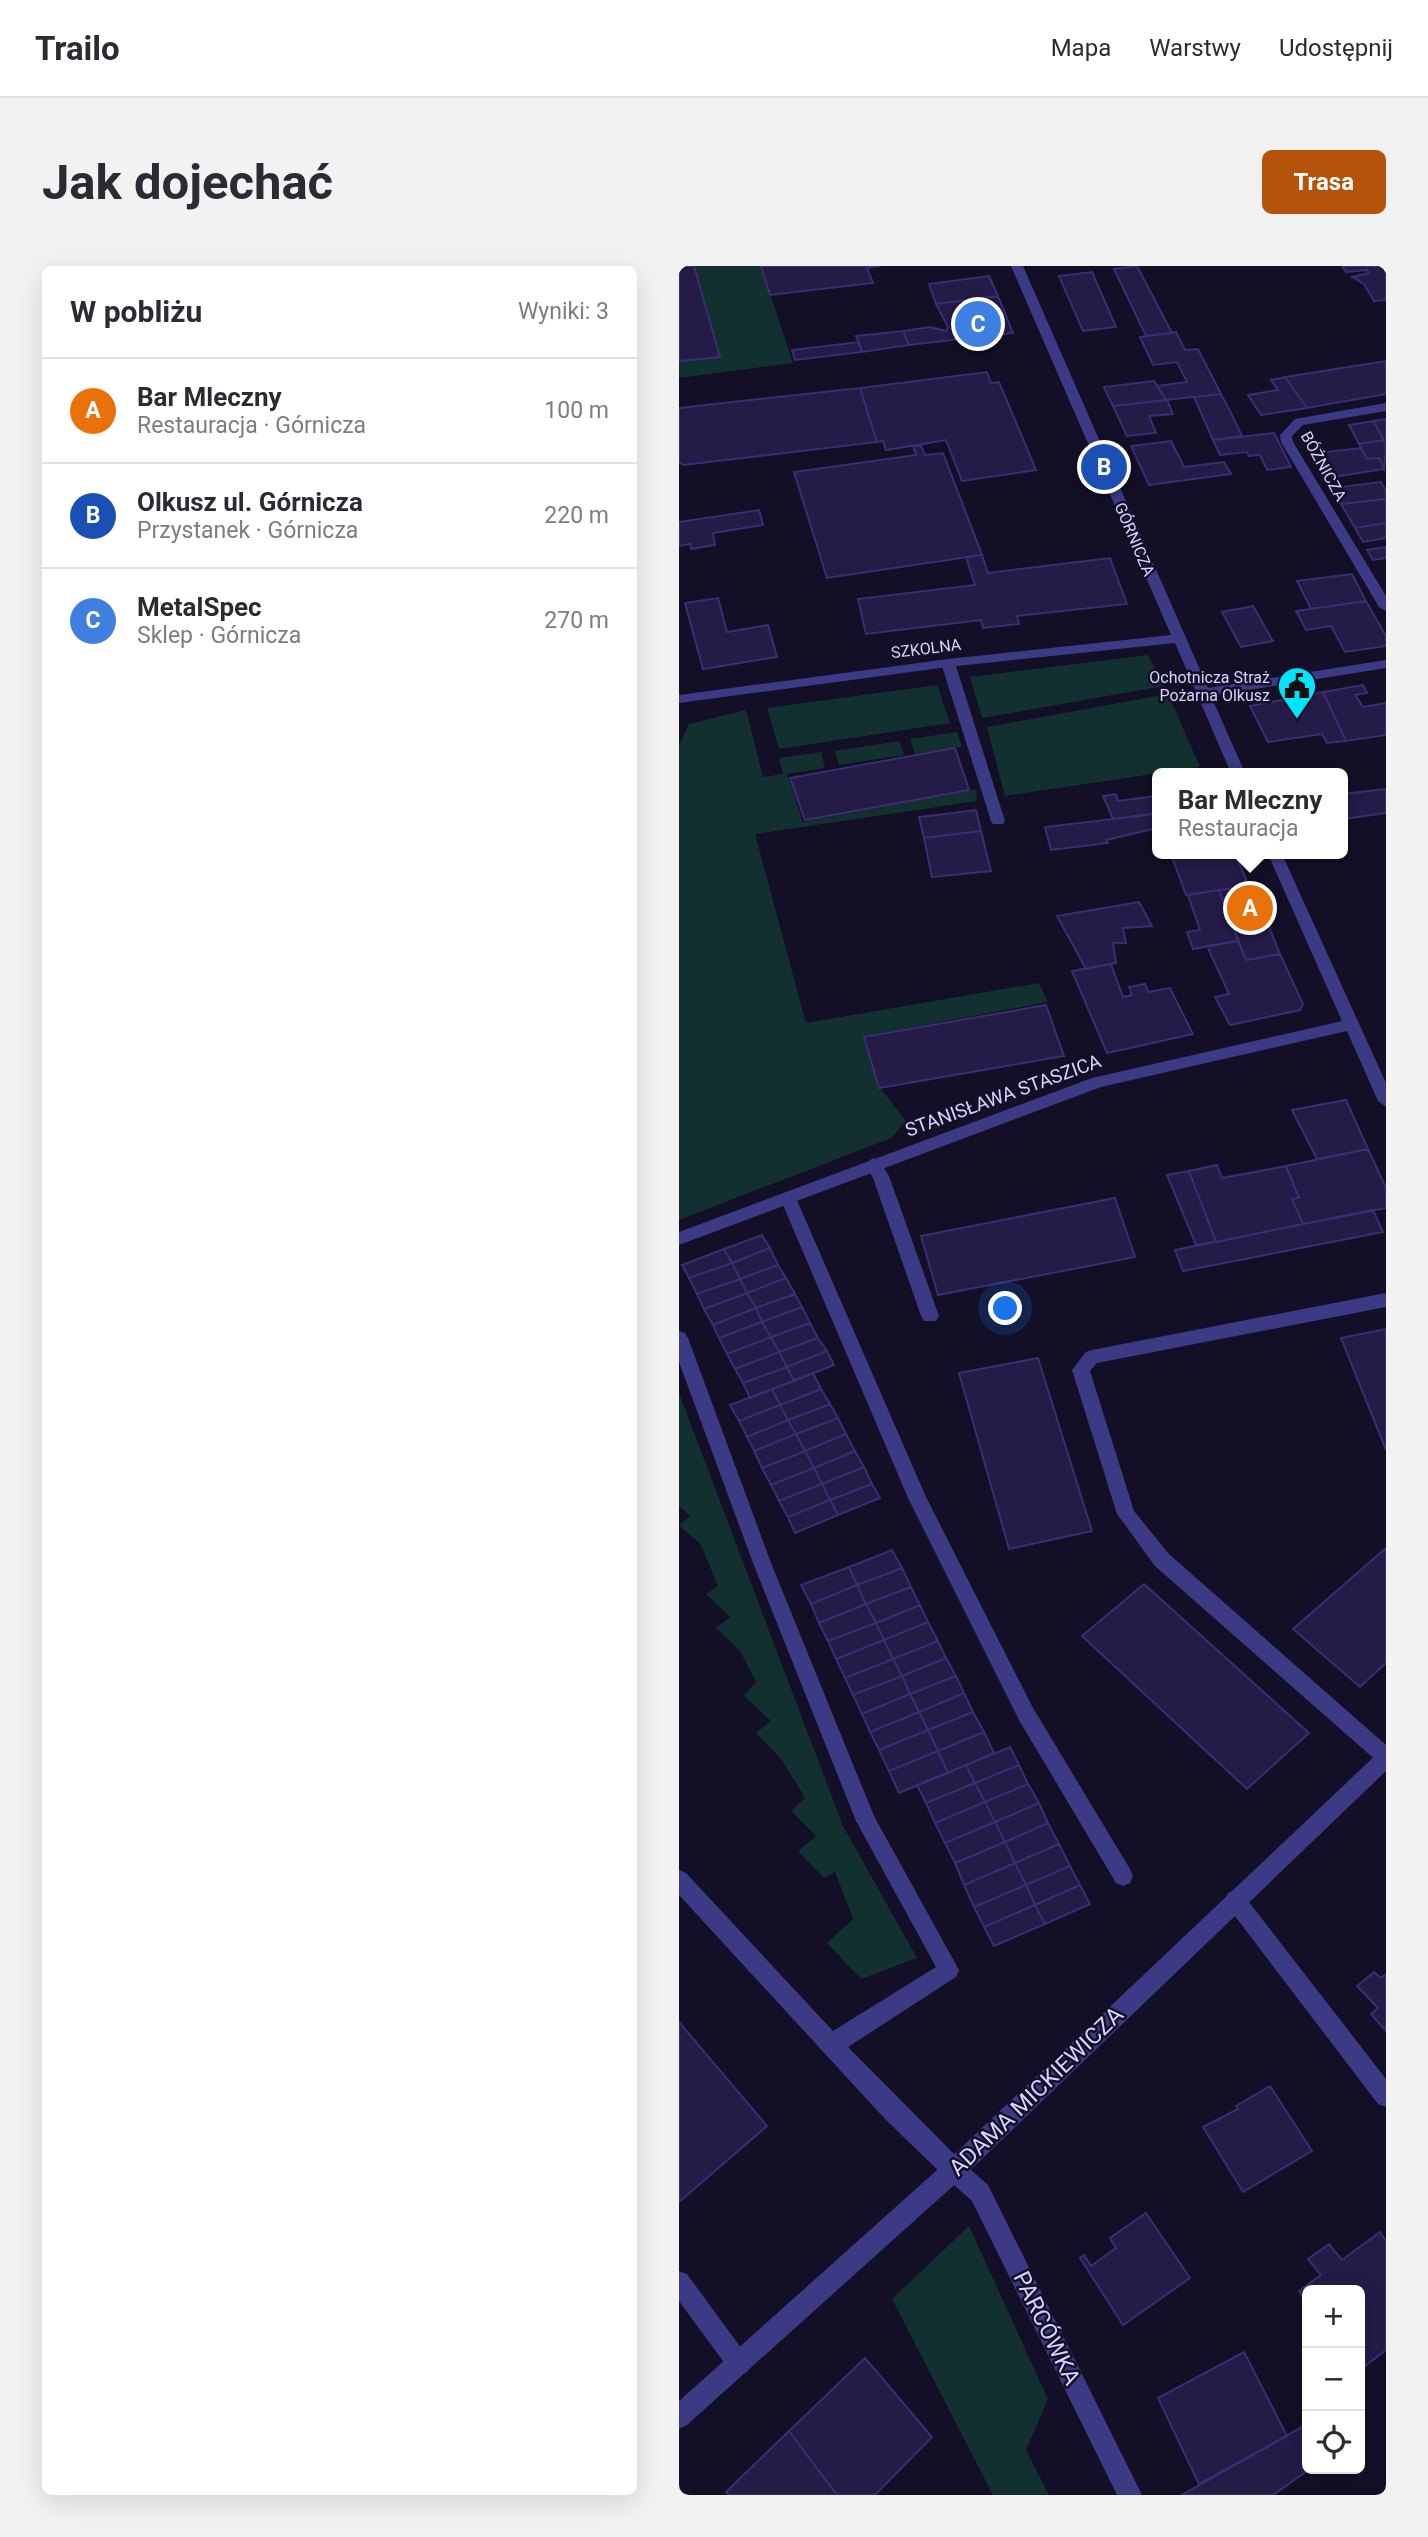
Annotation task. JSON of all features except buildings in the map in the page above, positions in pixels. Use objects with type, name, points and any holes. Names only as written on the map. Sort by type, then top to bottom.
[{"type":"street","name":"GÓRNICZA","points":[[1017,266],[1177,639],[1236,768]]},
{"type":"street","name":"BÓŻNICZA","points":[[1386,407],[1299,422],[1286,435],[1287,442],[1386,607]]},
{"type":"street","name":"SZKOLNA","points":[[679,699],[948,663],[1177,639]]},
{"type":"street","points":[[948,663],[998,821]]},
{"type":"street","points":[[1202,694],[1386,664]]},
{"type":"street","points":[[1277,859],[1386,1101]]},
{"type":"street","name":"STANISŁAWA STASZICA","points":[[679,1239],[873,1164],[1098,1082],[1351,1025]]},
{"type":"street","points":[[873,1164],[881,1176],[930,1317]]},
{"type":"street","points":[[788,1198],[917,1498],[1026,1714],[1123,1877]]},
{"type":"street","points":[[1386,1300],[1092,1357],[1081,1370],[1126,1514],[1162,1559],[1386,1758]]},
{"type":"street","points":[[679,1338],[762,1563],[866,1821],[949,1970],[831,2045]]},
{"type":"street","name":"ADAMA MICKIEWICZA","points":[[679,2417],[954,2170],[1386,1758]]},
{"type":"street","name":"PARCÓWKA","points":[[679,1880],[831,2045],[954,2170],[981,2193],[1130,2495]]},
{"type":"street","points":[[1235,1900],[1386,2096]]},
{"type":"street","points":[[679,2282],[739,2364]]},
{"type":"green space","points":[[694,266],[761,266],[793,363],[679,378],[679,361],[720,356]]},
{"type":"green space","points":[[1148,655],[1164,686],[982,718],[970,677]]},
{"type":"green space","points":[[937,685],[950,723],[779,749],[767,708]]},
{"type":"green space","points":[[1168,694],[1200,767],[1152,768],[1152,774],[1005,796],[987,727]]},
{"type":"green space","points":[[746,710],[763,777],[783,774],[779,758],[821,752],[825,768],[787,774],[803,822],[976,789],[977,801],[755,834],[806,1023],[1039,983],[1048,1002],[866,1036],[881,1089],[906,1121],[891,1138],[679,1220],[679,746],[689,724]]},
{"type":"green space","points":[[957,732],[962,747],[915,754],[910,739]]},
{"type":"green space","points":[[899,741],[904,755],[839,765],[835,751]]},
{"type":"green space","points":[[679,1393],[843,1826],[917,1958],[861,1979],[827,1943],[853,1919],[835,1872],[824,1878],[798,1851],[816,1836],[791,1811],[805,1798],[782,1760],[756,1733],[771,1721],[744,1696],[756,1682],[740,1651],[716,1628],[730,1617],[706,1594],[718,1586],[701,1545],[679,1525],[690,1516],[679,1506]]},
{"type":"green space","points":[[969,2226],[1048,2399],[1026,2450],[1049,2495],[993,2495],[892,2299]]},
{"type":"place","name":"MetalSpec","points":[[978,324]]},
{"type":"place","name":"Olkusz ul. Górnicza","points":[[1104,467]]},
{"type":"place","name":"Ochotnicza Straż Pożarna Olkusz","points":[[1297,720]]},
{"type":"place","name":"Bar Mleczny","points":[[1250,908]]}]
